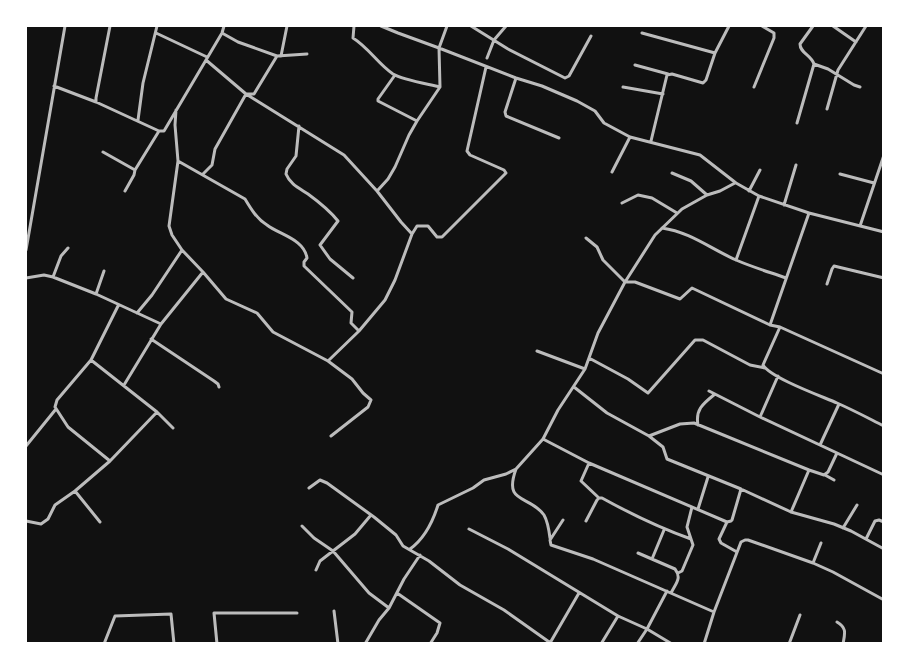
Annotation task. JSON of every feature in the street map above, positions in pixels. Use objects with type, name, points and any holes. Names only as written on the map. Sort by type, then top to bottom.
[{"type":"street","points":[[26,250],[65,26]]},
{"type":"street","points":[[96,102],[110,26]]},
{"type":"street","points":[[138,120],[143,83],[157,26]]},
{"type":"street","points":[[54,86],[164,131],[224,26]]},
{"type":"street","points":[[246,94],[254,94],[279,56],[287,26]]},
{"type":"street","points":[[354,26],[353,38],[361,42],[395,75],[440,87]]},
{"type":"street","points":[[381,26],[577,101],[595,111],[604,123],[630,136],[700,155],[736,183],[759,196],[809,213],[884,232]]},
{"type":"street","points":[[377,190],[395,167],[417,120],[440,87],[439,48],[447,26]]},
{"type":"street","points":[[471,26],[508,49],[565,78],[569,76],[591,36]]},
{"type":"street","points":[[487,58],[494,40],[506,26]]},
{"type":"street","points":[[635,66],[703,83],[729,26]]},
{"type":"street","points":[[754,87],[774,38],[770,27],[762,26]]},
{"type":"street","points":[[813,26],[802,41],[800,47],[802,51],[814,64],[860,87]]},
{"type":"street","points":[[833,26],[856,42]]},
{"type":"street","points":[[827,109],[837,74],[866,26]]},
{"type":"street","points":[[156,33],[206,58],[246,94],[344,155],[377,190],[412,234]]},
{"type":"street","points":[[222,33],[238,42],[279,56],[308,54]]},
{"type":"street","points":[[642,33],[715,54]]},
{"type":"street","points":[[797,123],[814,64]]},
{"type":"street","points":[[328,360],[359,331],[385,300],[417,226],[428,226],[437,237],[442,237],[506,173],[470,155],[467,151],[486,66]]},
{"type":"street","points":[[651,142],[668,74]]},
{"type":"street","points":[[395,75],[378,101],[417,120]]},
{"type":"street","points":[[516,78],[505,112],[506,116],[559,138]]},
{"type":"street","points":[[623,87],[663,94]]},
{"type":"street","points":[[203,174],[212,165],[215,149],[246,94]]},
{"type":"street","points":[[176,110],[178,161],[169,226],[172,235],[182,250],[226,299],[257,313],[273,332],[328,360],[352,379],[371,400],[368,407],[331,436]]},
{"type":"street","points":[[298,126],[296,156],[286,174],[290,182],[308,194],[338,221],[320,245],[330,259],[353,278]]},
{"type":"street","points":[[125,191],[159,130]]},
{"type":"street","points":[[612,172],[630,136]]},
{"type":"street","points":[[103,152],[135,170]]},
{"type":"street","points":[[860,226],[884,155]]},
{"type":"street","points":[[178,161],[245,199],[251,210],[266,225],[294,240],[306,254],[304,266],[352,312],[351,323],[359,331]]},
{"type":"street","points":[[784,205],[796,165]]},
{"type":"street","points":[[749,191],[760,170]]},
{"type":"street","points":[[672,172],[692,182],[707,195]]},
{"type":"street","points":[[840,174],[874,183]]},
{"type":"street","points":[[410,549],[416,545],[434,519],[438,505],[484,480],[516,469],[543,439],[558,410],[585,369],[598,333],[625,282],[655,235],[677,213],[707,195],[736,183]]},
{"type":"street","points":[[622,203],[638,195],[652,198],[677,213]]},
{"type":"street","points":[[736,260],[759,196]]},
{"type":"street","points":[[770,325],[809,213]]},
{"type":"street","points":[[662,228],[694,238],[736,260],[786,278]]},
{"type":"street","points":[[586,238],[597,247],[603,260],[625,282],[635,282],[680,298],[692,288],[770,325],[780,327],[884,374]]},
{"type":"street","points":[[53,277],[61,256],[68,248]]},
{"type":"street","points":[[137,313],[182,250]]},
{"type":"street","points":[[827,284],[834,266],[884,278]]},
{"type":"street","points":[[96,294],[104,271]]},
{"type":"street","points":[[124,385],[161,324],[203,272]]},
{"type":"street","points":[[26,278],[44,275],[53,277],[161,324]]},
{"type":"street","points":[[110,461],[68,427],[54,407],[57,400],[92,360],[118,306]]},
{"type":"street","points":[[765,368],[763,365],[780,327]]},
{"type":"street","points":[[151,339],[214,381],[219,387]]},
{"type":"street","points":[[589,358],[628,379],[648,393],[695,340],[703,340],[750,365],[765,368],[884,426]]},
{"type":"street","points":[[537,351],[585,369]]},
{"type":"street","points":[[92,360],[157,412],[173,428]]},
{"type":"street","points":[[760,417],[778,376]]},
{"type":"street","points":[[573,387],[607,413],[649,436],[663,447],[667,459],[791,512],[843,528],[884,549]]},
{"type":"street","points":[[709,391],[884,475]]},
{"type":"street","points":[[698,425],[696,417],[700,406],[716,394]]},
{"type":"street","points":[[820,445],[839,404]]},
{"type":"street","points":[[26,446],[56,410]]},
{"type":"street","points":[[26,521],[41,524],[48,519],[55,505],[110,461],[157,412]]},
{"type":"street","points":[[649,436],[680,424],[693,423],[834,480]]},
{"type":"street","points":[[543,439],[589,463],[727,522]]},
{"type":"street","points":[[824,475],[828,472],[837,453]]},
{"type":"street","points":[[589,463],[580,481],[599,498],[664,530],[691,539]]},
{"type":"street","points":[[516,469],[512,488],[515,494],[542,513],[548,525],[551,545],[593,560],[714,612]]},
{"type":"street","points":[[791,512],[809,470]]},
{"type":"street","points":[[698,509],[708,477]]},
{"type":"street","points":[[309,488],[320,480],[327,483],[396,535],[403,546],[420,555],[460,585],[504,610],[551,643],[579,593]]},
{"type":"street","points":[[737,552],[721,543],[718,538],[727,522],[732,520],[741,489]]},
{"type":"street","points":[[75,491],[100,522]]},
{"type":"street","points":[[586,521],[599,498]]},
{"type":"street","points":[[843,528],[856,505]]},
{"type":"street","points":[[678,573],[682,571],[693,545],[687,527],[692,507]]},
{"type":"street","points":[[315,570],[320,561],[355,534],[371,515]]},
{"type":"street","points":[[550,540],[563,520]]},
{"type":"street","points":[[866,539],[875,521],[884,522]]},
{"type":"street","points":[[302,526],[314,538],[333,551],[369,593],[389,608]]},
{"type":"street","points":[[469,529],[508,549],[618,616],[647,629],[672,644]]},
{"type":"street","points":[[652,559],[664,530]]},
{"type":"street","points":[[704,644],[737,552],[744,540],[813,563],[884,600]]},
{"type":"street","points":[[813,563],[821,543]]},
{"type":"street","points":[[637,644],[679,578],[675,569],[638,553]]},
{"type":"street","points":[[365,644],[420,555]]},
{"type":"street","points":[[397,593],[440,623],[430,644]]},
{"type":"street","points":[[334,611],[338,644]]},
{"type":"street","points":[[217,644],[213,613],[297,613]]},
{"type":"street","points":[[104,644],[116,616],[171,614],[174,644]]},
{"type":"street","points":[[789,644],[800,615]]},
{"type":"street","points":[[601,644],[618,616]]},
{"type":"street","points":[[837,622],[844,628],[843,644]]}]
